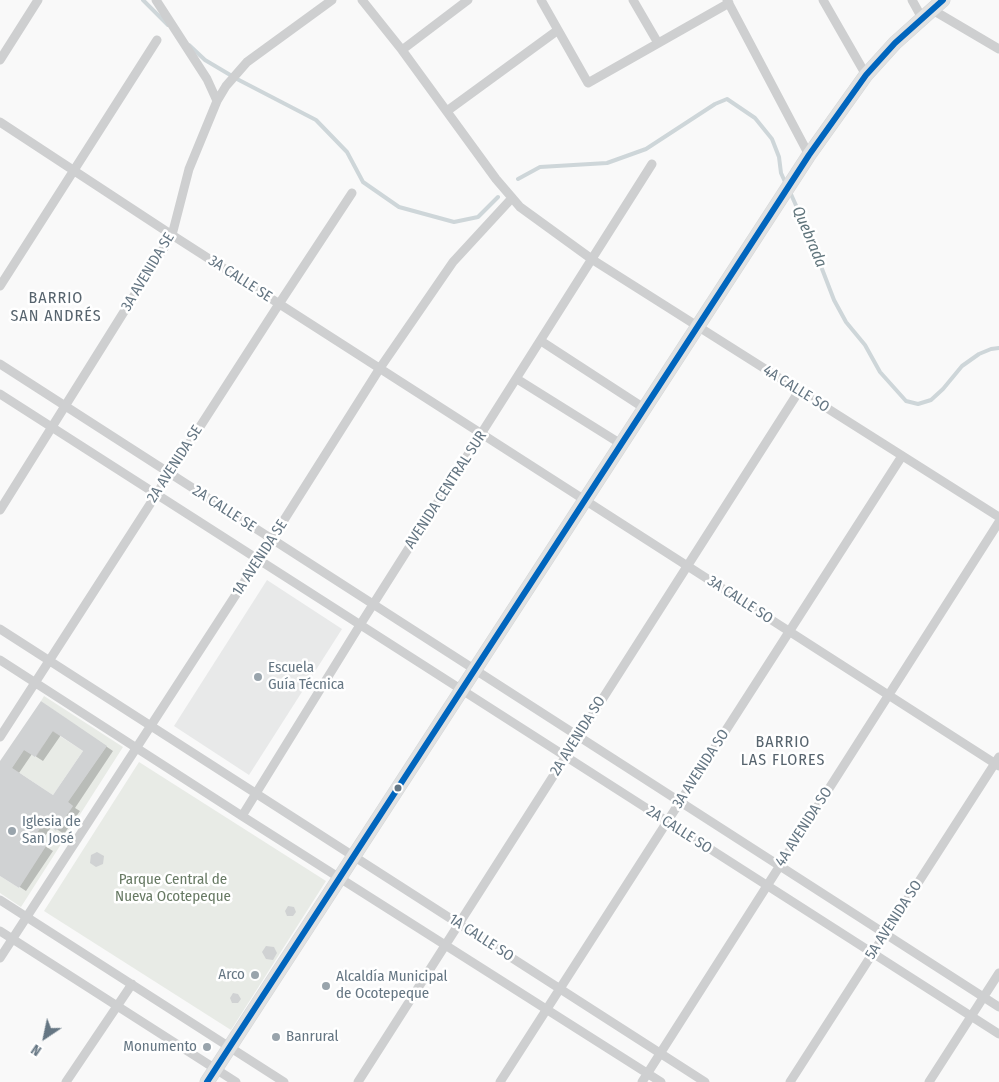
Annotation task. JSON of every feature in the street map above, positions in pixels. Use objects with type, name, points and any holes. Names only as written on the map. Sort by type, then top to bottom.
[{"type":"main road","points":[[207,1082],[809,155],[866,75],[942,0]]},
{"type":"street","points":[[0,60],[38,0]]},
{"type":"street","points":[[156,0],[207,79],[217,101]]},
{"type":"street","name":"3A AVENIDA SE","points":[[0,510],[172,235],[189,169],[217,101],[226,86],[246,62],[332,0]]},
{"type":"street","name":"4A CALLE SO","points":[[362,0],[402,50],[520,208],[593,260],[999,517]]},
{"type":"street","points":[[402,50],[468,0]]},
{"type":"street","points":[[541,0],[588,83],[728,1],[809,155]]},
{"type":"street","points":[[634,0],[658,43]]},
{"type":"street","points":[[823,0],[866,75]]},
{"type":"street","points":[[912,0],[926,14],[999,49]]},
{"type":"street","points":[[446,111],[558,30]]},
{"type":"street","points":[[0,286],[157,40]]},
{"type":"street","name":"3A CALLE SE","points":[[0,122],[482,434]]},
{"type":"street","name":"AVENIDA CENTRAL SUR","points":[[242,816],[373,604],[593,260],[652,164]]},
{"type":"street","name":"2A AVENIDA SE","points":[[0,737],[169,473],[352,193]]},
{"type":"street","name":"1A AVENIDA SE","points":[[0,958],[259,560],[380,368],[453,262],[512,198]]},
{"type":"street","points":[[541,342],[644,408]]},
{"type":"street","name":"2A CALLE SE","points":[[0,364],[373,604]]},
{"type":"street","points":[[517,378],[621,444]]},
{"type":"street","name":"2A AVENIDA SO","points":[[358,1082],[799,391]]},
{"type":"street","name":"2A CALLE SE","points":[[0,394],[360,625]]},
{"type":"street","name":"3A CALLE SO","points":[[482,434],[888,695],[998,762]]},
{"type":"street","name":"3A AVENIDA SO","points":[[500,1082],[902,456]]},
{"type":"street","name":"4A AVENIDA SO","points":[[642,1082],[999,522]]},
{"type":"street","name":"2A CALLE SO","points":[[373,604],[999,1007]]},
{"type":"street","name":"2A CALLE SO","points":[[360,625],[999,1034]]},
{"type":"street","name":"1A CALLE SO","points":[[0,629],[705,1082]]},
{"type":"street","name":"1A CALLE SO","points":[[0,660],[661,1082]]},
{"type":"street","name":"5A AVENIDA SO","points":[[790,1082],[998,762]]},
{"type":"street","points":[[0,900],[284,1082]]},
{"type":"street","points":[[0,931],[236,1082]]},
{"type":"street","points":[[929,1082],[999,973]]},
{"type":"street","points":[[66,1082],[132,984]]},
{"type":"shaded area","name":"Escuela Guía Técnica","points":[[267,580],[342,629],[249,775],[174,726]]},
{"type":"green space","points":[[44,696],[123,747],[21,907],[0,893],[0,876],[19,888],[46,846],[2,817],[42,825],[44,822],[56,831],[73,806],[68,802],[106,747],[41,701]]},
{"type":"green space","points":[[43,725],[83,751],[53,795],[12,768],[24,750],[36,757],[48,738],[39,731]]},
{"type":"green space","name":"Parque Central de Nueva Ocotepeque","points":[[139,762],[326,881],[231,1030],[44,911]]},
{"type":"building","points":[[41,701],[107,746],[68,802],[73,806],[56,831],[44,822],[34,838],[46,846],[19,888],[0,876],[0,761]],"holes":[[[53,731],[83,751],[53,795],[12,768],[24,750],[35,757]]]},
{"type":"building","points":[[97,852],[104,856],[103,864],[96,867],[90,863],[91,855]]},
{"type":"building","points":[[288,906],[294,907],[296,912],[293,916],[287,916],[285,911]]},
{"type":"building","points":[[266,946],[274,947],[277,953],[273,960],[266,959],[262,952]]},
{"type":"building","points":[[233,993],[238,994],[241,999],[238,1003],[232,1003],[230,998]]},
{"type":"waterway","points":[[143,0],[168,25]]},
{"type":"waterway","points":[[189,45],[205,60],[237,79],[316,120],[347,152],[363,182],[399,207],[454,222],[478,217],[498,197]]},
{"type":"waterway","name":"Quebrada","points":[[518,179],[540,167],[607,163],[646,149],[715,104],[727,99],[755,118],[772,139],[779,157],[781,173],[786,184]]},
{"type":"waterway","name":"Quebrada","points":[[790,192],[834,300],[846,322],[865,345],[880,372],[906,401],[918,404],[931,400],[962,366],[979,354],[999,348]]},
{"type":"transit line","points":[[207,1082],[809,155],[866,75],[895,43],[943,0]]},
{"type":"place","name":"Escuela Guía Técnica","points":[[258,677]]},
{"type":"place","name":"Iglesia de San José","points":[[12,831]]},
{"type":"place","name":"Arco","points":[[255,975]]},
{"type":"place","name":"Alcaldía Municipal de Ocotepeque","points":[[326,986]]},
{"type":"place","name":"Banrural","points":[[276,1037]]},
{"type":"place","name":"Monumento","points":[[207,1047]]},
{"type":"district","name":"BARRIO SAN ANDRÉS","points":[[56,308]]},
{"type":"district","name":"BARRIO LAS FLORES","points":[[783,752]]}]
